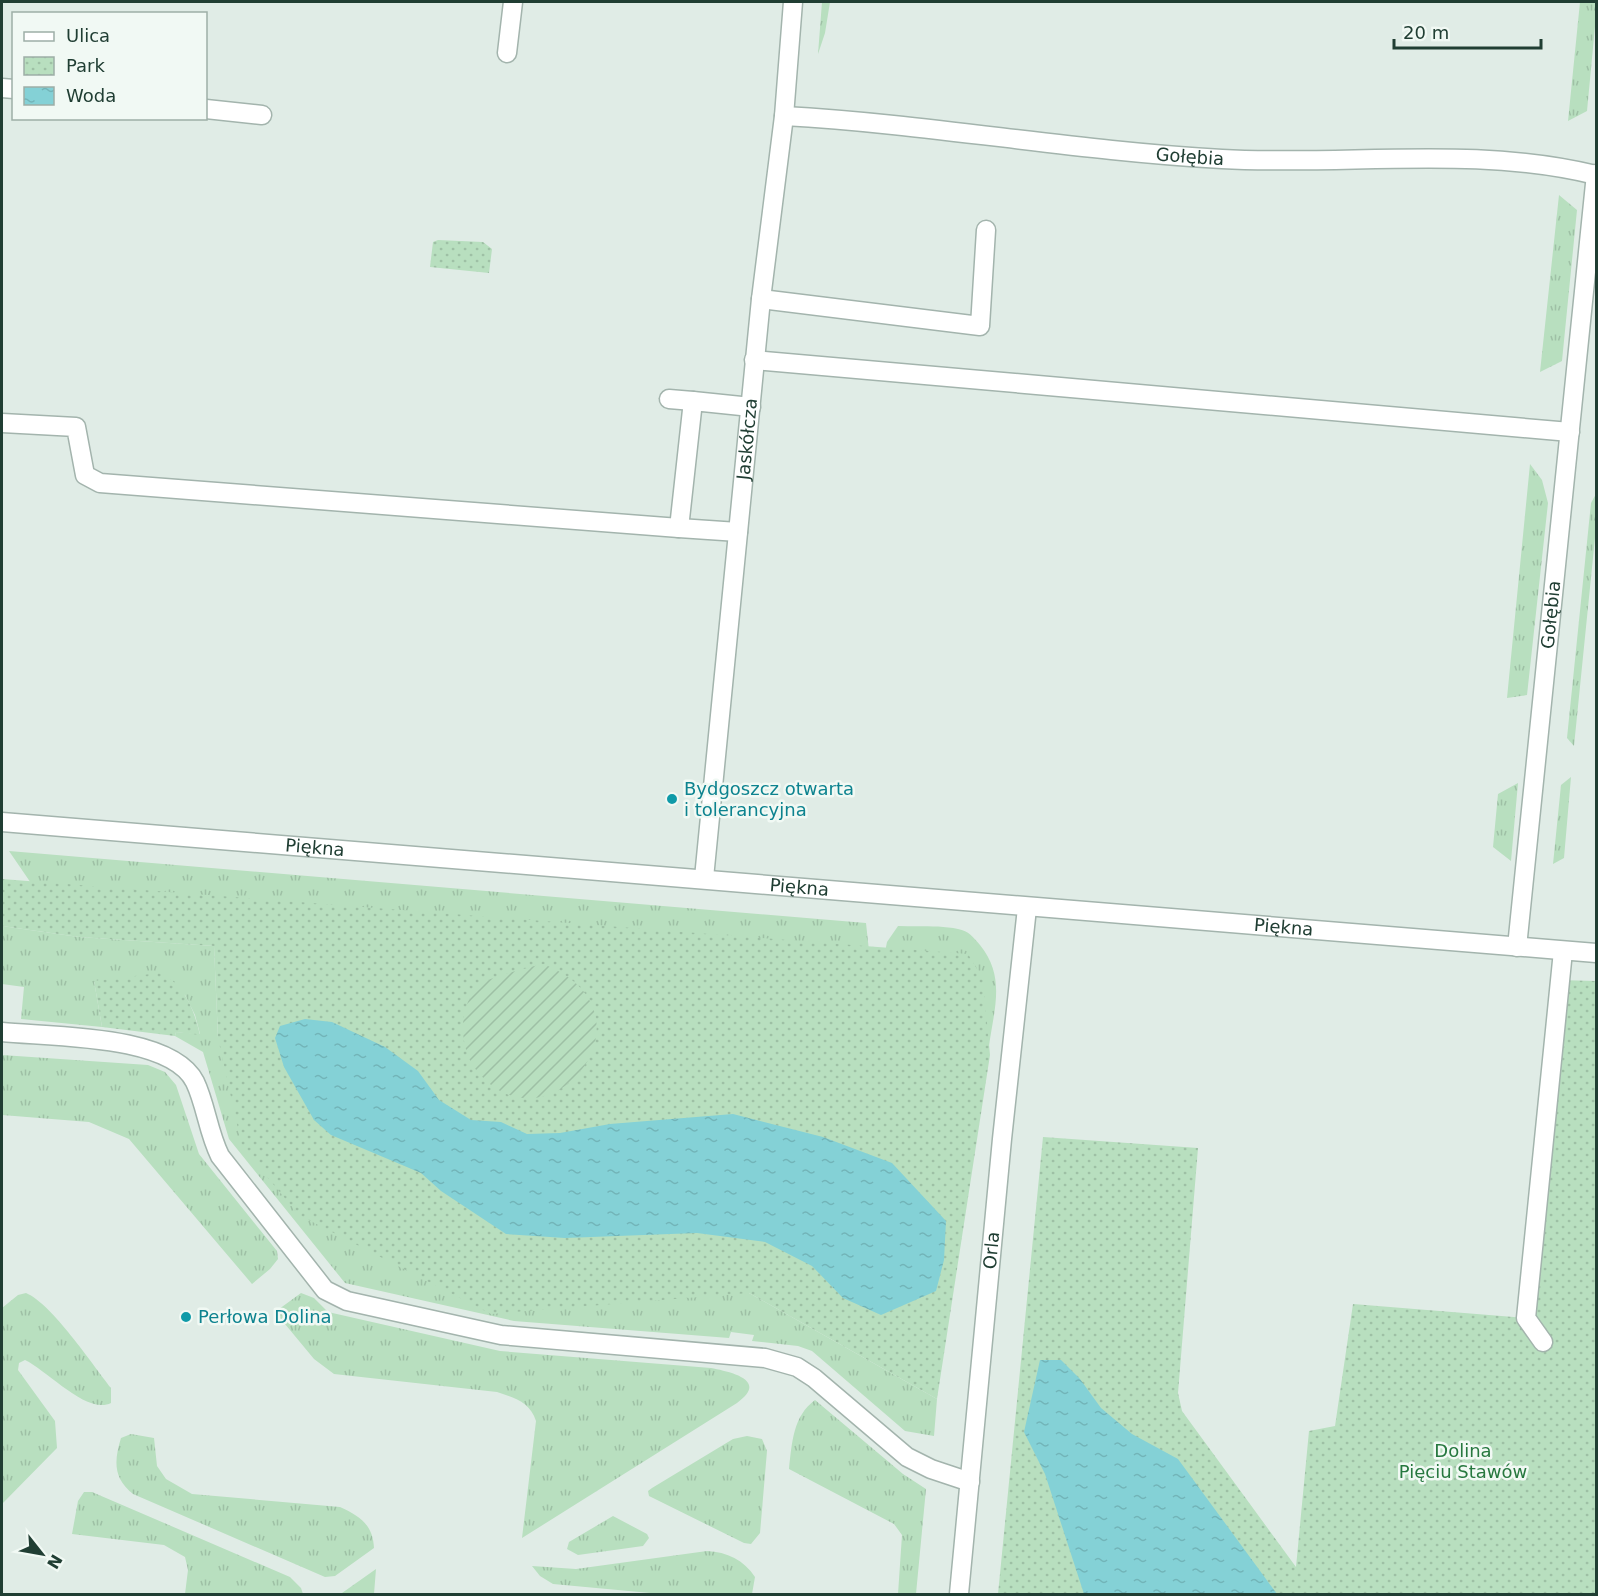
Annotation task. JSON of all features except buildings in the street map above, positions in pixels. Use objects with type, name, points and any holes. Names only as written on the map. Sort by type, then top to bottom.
[{"type":"street","points":[[507,53],[513,2]]},
{"type":"street","name":"Jaskółcza","points":[[704,878],[760,299],[784,116],[793,2]]},
{"type":"street","points":[[207,109],[262,115]]},
{"type":"street","name":"Gołębia","points":[[784,116],[846,120],[1124,151],[1221,159],[1325,162],[1500,159],[1542,163],[1596,175],[1592,281],[1570,432],[1517,947]]},
{"type":"street","points":[[760,299],[980,326],[986,230]]},
{"type":"street","points":[[754,360],[1570,432]]},
{"type":"street","points":[[669,399],[750,407]]},
{"type":"street","points":[[679,528],[693,401]]},
{"type":"street","points":[[2,423],[76,427],[85,475],[100,483],[738,532]]},
{"type":"street","name":"Piękna","points":[[2,822],[1596,953]]},
{"type":"street","name":"Orla","points":[[959,1594],[1027,908]]},
{"type":"street","points":[[1543,1342],[1526,1318],[1563,951]]},
{"type":"street","points":[[2,1032],[128,1044],[160,1053],[178,1062],[194,1081],[209,1134],[220,1156],[325,1290],[347,1301],[501,1335],[765,1358],[796,1367],[834,1394],[907,1457],[931,1469],[970,1482]]},
{"type":"green space","points":[[822,2],[830,2],[825,33],[818,54]]},
{"type":"green space","points":[[1580,2],[1596,2],[1587,111],[1568,121]]},
{"type":"green space","points":[[1559,195],[1577,210],[1562,361],[1540,372]]},
{"type":"green space","points":[[438,240],[483,242],[492,249],[489,273],[430,267],[433,242]]},
{"type":"green space","points":[[1530,464],[1542,480],[1548,503],[1527,695],[1507,698]]},
{"type":"green space","points":[[1596,494],[1596,528],[1574,746],[1567,738],[1591,503]]},
{"type":"green space","points":[[1571,777],[1564,858],[1553,864],[1561,785]]},
{"type":"green space","points":[[1518,783],[1511,861],[1493,847],[1498,794]]},
{"type":"green space","points":[[9,851],[866,923],[870,960],[35,889]]},
{"type":"green space","points":[[2,879],[968,954],[983,979],[990,1055],[937,1399],[749,1293],[491,1314],[299,1215],[242,1147],[218,1038],[214,946],[79,937],[2,926]]},
{"type":"green space","points":[[2,926],[79,937],[214,946],[218,1038],[749,1293],[937,1399],[934,1436],[905,1431],[812,1351],[798,1346],[752,1341],[754,1335],[731,1332],[729,1338],[514,1321],[345,1283],[229,1139],[203,1052],[175,1036],[176,1032],[200,1034],[195,1015],[185,995],[94,981],[102,1027],[21,1019],[24,987],[2,984]]},
{"type":"green space","points":[[898,926],[958,929],[968,933],[980,945],[988,957],[996,981],[989,1046],[885,952],[887,942]]},
{"type":"green space","points":[[543,964],[578,986],[595,1013],[595,1042],[583,1068],[562,1088],[535,1098],[506,1094],[477,1071],[471,1061],[464,1038],[464,1014],[468,1002],[482,983]]},
{"type":"green space","points":[[159,973],[175,983],[187,998],[200,1035],[176,1032],[175,1036],[102,1027],[94,981]]},
{"type":"green space","name":"Dolina Pięciu Stawów","points":[[1557,980],[1596,981],[1596,1594],[998,1594],[1043,1137],[1198,1148],[1178,1393],[1182,1411],[1296,1567],[1309,1431],[1335,1426],[1353,1304],[1526,1318]]},
{"type":"green space","points":[[2,1055],[148,1065],[165,1072],[176,1085],[199,1154],[277,1251],[278,1259],[252,1284],[129,1139],[89,1122],[2,1115]]},
{"type":"green space","points":[[26,1293],[48,1309],[83,1350],[111,1388],[111,1403],[101,1405],[79,1398],[34,1365],[25,1360],[19,1363],[18,1370],[55,1421],[57,1448],[2,1504],[2,1308],[18,1295]]},
{"type":"green space","points":[[301,1293],[314,1298],[328,1312],[500,1351],[711,1368],[744,1378],[749,1388],[746,1395],[737,1403],[522,1538],[536,1421],[530,1409],[516,1399],[497,1392],[334,1374],[314,1359],[275,1312]]},
{"type":"green space","points":[[815,1400],[903,1474],[926,1489],[916,1594],[898,1594],[902,1535],[894,1524],[789,1469],[798,1422],[808,1406]]},
{"type":"green space","points":[[131,1434],[154,1438],[157,1466],[166,1479],[192,1494],[340,1507],[364,1522],[371,1533],[374,1548],[335,1576],[325,1577],[133,1494],[122,1482],[116,1462],[121,1438]]},
{"type":"green space","points":[[747,1436],[762,1439],[767,1451],[760,1533],[751,1544],[744,1543],[649,1496],[648,1491],[652,1488],[733,1439]]},
{"type":"green space","points":[[84,1492],[92,1492],[290,1577],[301,1588],[303,1594],[185,1594],[188,1570],[185,1557],[164,1545],[72,1534],[78,1501]]},
{"type":"green space","points":[[613,1516],[647,1534],[649,1538],[643,1546],[578,1555],[567,1549],[569,1542]]},
{"type":"green space","points":[[707,1551],[728,1555],[746,1566],[755,1577],[752,1594],[661,1594],[553,1584],[540,1576],[532,1566],[576,1569]]},
{"type":"green space","points":[[376,1569],[374,1594],[342,1594],[342,1593]]},
{"type":"water","points":[[305,1019],[332,1022],[385,1047],[418,1071],[439,1100],[471,1120],[501,1122],[527,1134],[560,1133],[610,1124],[733,1114],[823,1137],[892,1163],[946,1221],[944,1260],[936,1291],[881,1315],[843,1298],[812,1266],[765,1242],[697,1233],[565,1238],[506,1234],[441,1191],[421,1173],[331,1135],[314,1120],[284,1067],[275,1038],[280,1026]]},
{"type":"water","points":[[1040,1360],[1061,1360],[1080,1379],[1101,1408],[1132,1434],[1178,1459],[1277,1594],[1084,1594],[1045,1474],[1024,1432]]},
{"type":"place","name":"Bydgoszcz otwarta i tolerancyjna","points":[[672,799]]},
{"type":"place","name":"Perłowa Dolina","points":[[186,1317]]}]
